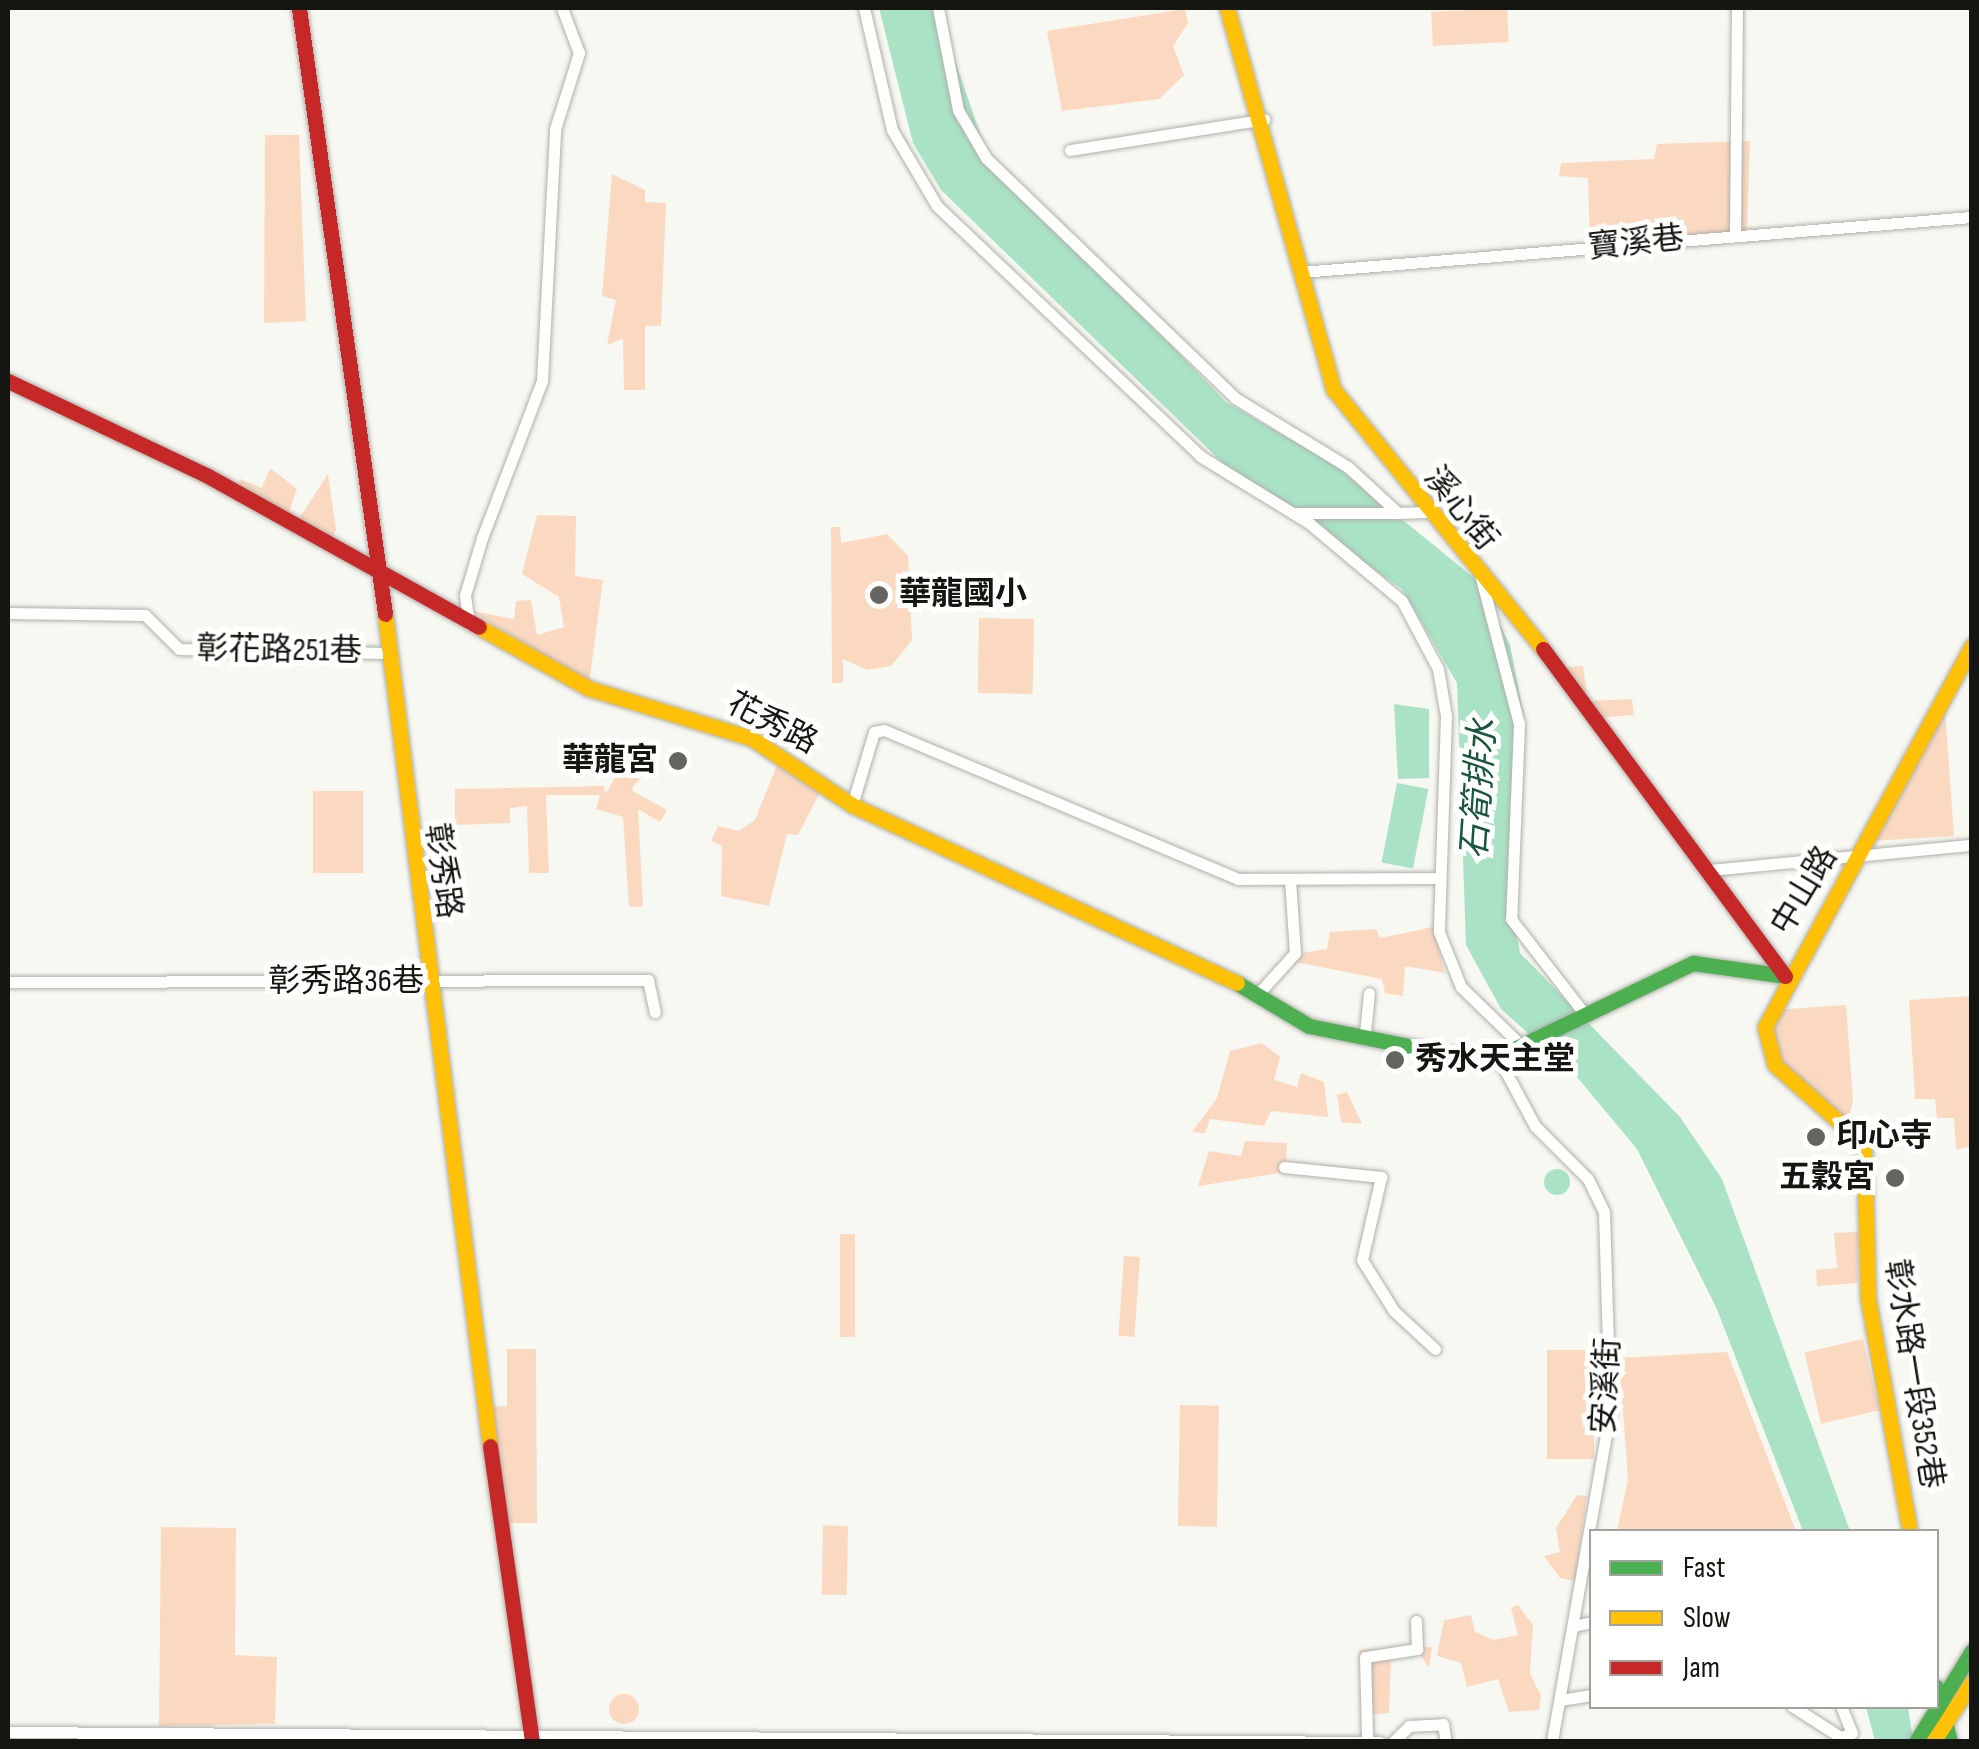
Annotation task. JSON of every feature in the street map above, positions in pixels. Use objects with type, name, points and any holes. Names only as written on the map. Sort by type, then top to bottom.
[{"type":"street","name":"彰秀路","points":[[300,8],[352,334],[386,653],[531,1738]]},
{"type":"street","points":[[469,624],[465,595],[482,538],[542,381],[555,130],[580,53],[562,8]]},
{"type":"street","points":[[864,8],[892,130],[928,196],[1190,447],[1294,513],[1394,590],[1438,669],[1446,763],[1434,878],[1436,921],[1456,979],[1523,1047],[1500,1061]]},
{"type":"street","points":[[938,8],[958,110],[986,158],[1235,398],[1348,467],[1398,512]]},
{"type":"street","name":"溪心街","points":[[1227,8],[1265,119],[1334,390],[1710,870],[1785,976]]},
{"type":"street","points":[[1735,234],[1737,8]]},
{"type":"street","points":[[1070,150],[1265,119]]},
{"type":"street","name":"寶溪巷","points":[[1301,272],[1972,217]]},
{"type":"street","name":"花秀路","points":[[8,381],[208,476],[376,574],[598,692],[752,738],[852,805],[1257,995],[1304,1024],[1500,1061]]},
{"type":"street","points":[[1294,513],[1426,512]]},
{"type":"street","points":[[1481,578],[1520,724],[1511,919],[1584,1013]]},
{"type":"street","name":"彰花路251巷","points":[[8,613],[145,615],[179,649],[386,653]]},
{"type":"street","name":"中山路","points":[[1523,1047],[1584,1013],[1693,963],[1785,976],[1860,852],[1972,645]]},
{"type":"street","points":[[852,805],[874,732],[884,730],[1230,877],[1434,878]]},
{"type":"street","points":[[1710,870],[1860,852],[1972,845]]},
{"type":"street","points":[[1257,995],[1295,954],[1290,880]]},
{"type":"street","name":"彰水路一段352巷","points":[[1785,976],[1765,1028],[1767,1052],[1864,1144],[1870,1165],[1868,1298],[1909,1529]]},
{"type":"street","name":"彰秀路36巷","points":[[8,982],[648,980],[656,1012]]},
{"type":"street","points":[[1365,1033],[1370,993]]},
{"type":"street","name":"安溪街","points":[[1500,1061],[1536,1126],[1588,1179],[1604,1212],[1610,1412],[1590,1529]]},
{"type":"street","points":[[1284,1167],[1381,1177],[1362,1260],[1394,1311],[1435,1349]]},
{"type":"street","name":"安溪街","points":[[1552,1742],[1589,1533]]},
{"type":"street","points":[[8,1732],[531,1738],[1373,1739],[1366,1656],[1417,1649],[1416,1621]]},
{"type":"street","points":[[1573,1626],[1589,1623]]},
{"type":"street","points":[[1939,1693],[1972,1651]]},
{"type":"street","points":[[1932,1742],[1972,1682]]},
{"type":"street","points":[[1560,1700],[1589,1695]]},
{"type":"street","points":[[1939,1697],[1950,1742]]},
{"type":"street","points":[[1797,1709],[1846,1739],[1852,1733],[1841,1709]]},
{"type":"street","points":[[1916,1742],[1931,1709]]},
{"type":"street","points":[[1393,1742],[1409,1726],[1443,1724],[1446,1742]]},
{"type":"shaded area","points":[[1507,8],[1509,42],[1433,46],[1431,12]]},
{"type":"shaded area","points":[[1185,9],[1188,23],[1173,46],[1184,75],[1159,99],[1062,111],[1047,31]]},
{"type":"shaded area","points":[[265,135],[299,135],[306,321],[264,323]]},
{"type":"shaded area","points":[[1750,141],[1747,234],[1590,248],[1588,178],[1559,176],[1561,163],[1654,159],[1657,144]]},
{"type":"shaded area","points":[[612,174],[645,190],[645,202],[666,203],[661,326],[645,326],[645,390],[624,390],[623,339],[607,345],[616,300],[602,296]]},
{"type":"shaded area","points":[[270,468],[297,489],[288,515],[237,489],[240,479],[262,488]]},
{"type":"shaded area","points":[[328,474],[336,529],[332,538],[298,520]]},
{"type":"shaded area","points":[[537,515],[576,516],[575,576],[603,580],[589,684],[472,611],[514,619],[516,601],[531,600],[537,635],[564,627],[559,597],[522,574]]},
{"type":"shaded area","points":[[831,527],[840,527],[841,543],[887,534],[908,556],[912,640],[891,666],[867,670],[843,659],[843,683],[832,683]]},
{"type":"shaded area","points":[[979,618],[1034,619],[1033,694],[978,693]]},
{"type":"shaded area","points":[[1559,657],[1562,667],[1583,666],[1588,701],[1632,699],[1634,715],[1593,718],[1543,658]]},
{"type":"shaded area","points":[[1945,710],[1954,836],[1871,841]]},
{"type":"shaded area","points":[[633,742],[662,748],[631,790],[667,810],[660,822],[638,809],[643,906],[629,907],[623,817],[596,809],[600,795],[546,795],[549,873],[529,873],[527,806],[510,808],[510,823],[455,825],[455,789],[603,786],[606,794]]},
{"type":"shaded area","points":[[777,765],[820,792],[798,835],[787,834],[769,906],[721,896],[722,846],[711,841],[718,826],[739,831],[755,820]]},
{"type":"shaded area","points":[[313,791],[363,791],[363,873],[313,873]]},
{"type":"shaded area","points":[[1433,927],[1445,973],[1405,966],[1403,996],[1385,993],[1382,979],[1295,962],[1295,954],[1327,949],[1330,932],[1376,929],[1380,938]]},
{"type":"shaded area","points":[[1971,996],[1971,1147],[1956,1149],[1954,1118],[1937,1118],[1935,1099],[1915,1099],[1909,1000]]},
{"type":"shaded area","points":[[1846,1005],[1853,1100],[1848,1122],[1777,1064],[1770,1010]]},
{"type":"shaded area","points":[[1262,1043],[1280,1057],[1274,1080],[1297,1087],[1301,1073],[1324,1082],[1328,1117],[1271,1111],[1264,1126],[1210,1119],[1205,1133],[1192,1132],[1217,1098],[1230,1051]]},
{"type":"shaded area","points":[[1347,1092],[1362,1124],[1341,1122],[1337,1095]]},
{"type":"shaded area","points":[[1245,1141],[1287,1143],[1286,1172],[1198,1186],[1209,1151],[1241,1156]]},
{"type":"shaded area","points":[[1858,1232],[1858,1283],[1817,1286],[1816,1270],[1837,1268],[1834,1233]]},
{"type":"shaded area","points":[[840,1234],[855,1234],[855,1337],[840,1337]]},
{"type":"shaded area","points":[[1124,1256],[1140,1257],[1134,1337],[1118,1336]]},
{"type":"shaded area","points":[[1863,1339],[1879,1410],[1821,1424],[1805,1352]]},
{"type":"shaded area","points":[[507,1349],[536,1349],[537,1523],[503,1523],[488,1407],[507,1406]]},
{"type":"shaded area","points":[[1547,1350],[1594,1350],[1594,1459],[1547,1459]]},
{"type":"shaded area","points":[[1727,1352],[1795,1529],[1617,1529],[1628,1479],[1619,1358]]},
{"type":"shaded area","points":[[1180,1405],[1219,1406],[1217,1527],[1178,1526]]},
{"type":"shaded area","points":[[1577,1495],[1587,1496],[1575,1581],[1560,1578],[1544,1556],[1560,1552],[1556,1528]]},
{"type":"shaded area","points":[[823,1526],[848,1526],[847,1595],[822,1595]]},
{"type":"shaded area","points":[[161,1527],[236,1528],[235,1655],[277,1657],[275,1724],[159,1726]]},
{"type":"shaded area","points":[[1518,1605],[1533,1625],[1530,1673],[1541,1696],[1539,1710],[1509,1712],[1498,1679],[1467,1687],[1461,1663],[1437,1656],[1444,1620],[1471,1615],[1475,1632],[1493,1640],[1518,1635],[1511,1608]]},
{"type":"shaded area","points":[[1432,1647],[1429,1668],[1420,1655],[1391,1657],[1389,1713],[1363,1715],[1359,1650]]},
{"type":"shaded area","points":[[624,1694],[635,1698],[639,1709],[635,1720],[624,1724],[613,1720],[609,1709],[613,1698]]},
{"type":"water","name":"石筍排水","points":[[879,8],[937,8],[988,157],[1226,402],[1336,466],[1478,581],[1510,645],[1524,717],[1511,905],[1520,953],[1680,1117],[1722,1179],[1849,1529],[1802,1529],[1716,1307],[1637,1149],[1577,1077],[1501,1009],[1466,945],[1457,683],[1402,589],[1227,467],[941,190],[913,143]]},
{"type":"water","points":[[1394,704],[1429,709],[1429,778],[1398,779]]},
{"type":"water","points":[[1397,783],[1428,789],[1413,869],[1382,863]]},
{"type":"water","points":[[1557,1169],[1566,1173],[1570,1182],[1566,1191],[1557,1195],[1548,1191],[1544,1182],[1548,1173]]},
{"type":"water","points":[[1867,1709],[1908,1709],[1913,1741],[1875,1741]]},
{"type":"traffic: fast","points":[[1237,983],[1309,1026],[1487,1062],[1693,963],[1785,976]]},
{"type":"traffic: fast","points":[[1939,1705],[1972,1651]]},
{"type":"traffic: fast","points":[[1939,1699],[1950,1742]]},
{"type":"traffic: fast","points":[[1916,1742],[1936,1709]]},
{"type":"traffic: slow","points":[[1227,8],[1334,390],[1543,649]]},
{"type":"traffic: slow","points":[[385,614],[490,1446]]},
{"type":"traffic: slow","points":[[479,627],[588,688],[751,738],[852,805],[1237,983]]},
{"type":"traffic: slow","points":[[1909,1529],[1868,1298],[1864,1144],[1775,1065],[1765,1027],[1972,645]]},
{"type":"traffic: slow","points":[[1933,1742],[1972,1682]]},
{"type":"traffic: jam","points":[[299,8],[385,614]]},
{"type":"traffic: jam","points":[[8,381],[208,476],[479,627]]},
{"type":"traffic: jam","points":[[1543,649],[1785,976]]},
{"type":"traffic: jam","points":[[490,1446],[532,1742]]},
{"type":"place","name":"華龍國小","points":[[879,595]]},
{"type":"place","name":"華龍宮","points":[[678,761]]},
{"type":"place","name":"秀水天主堂","points":[[1395,1060]]},
{"type":"place","name":"印心寺","points":[[1816,1137]]},
{"type":"place","name":"五穀宮","points":[[1895,1178]]}]
